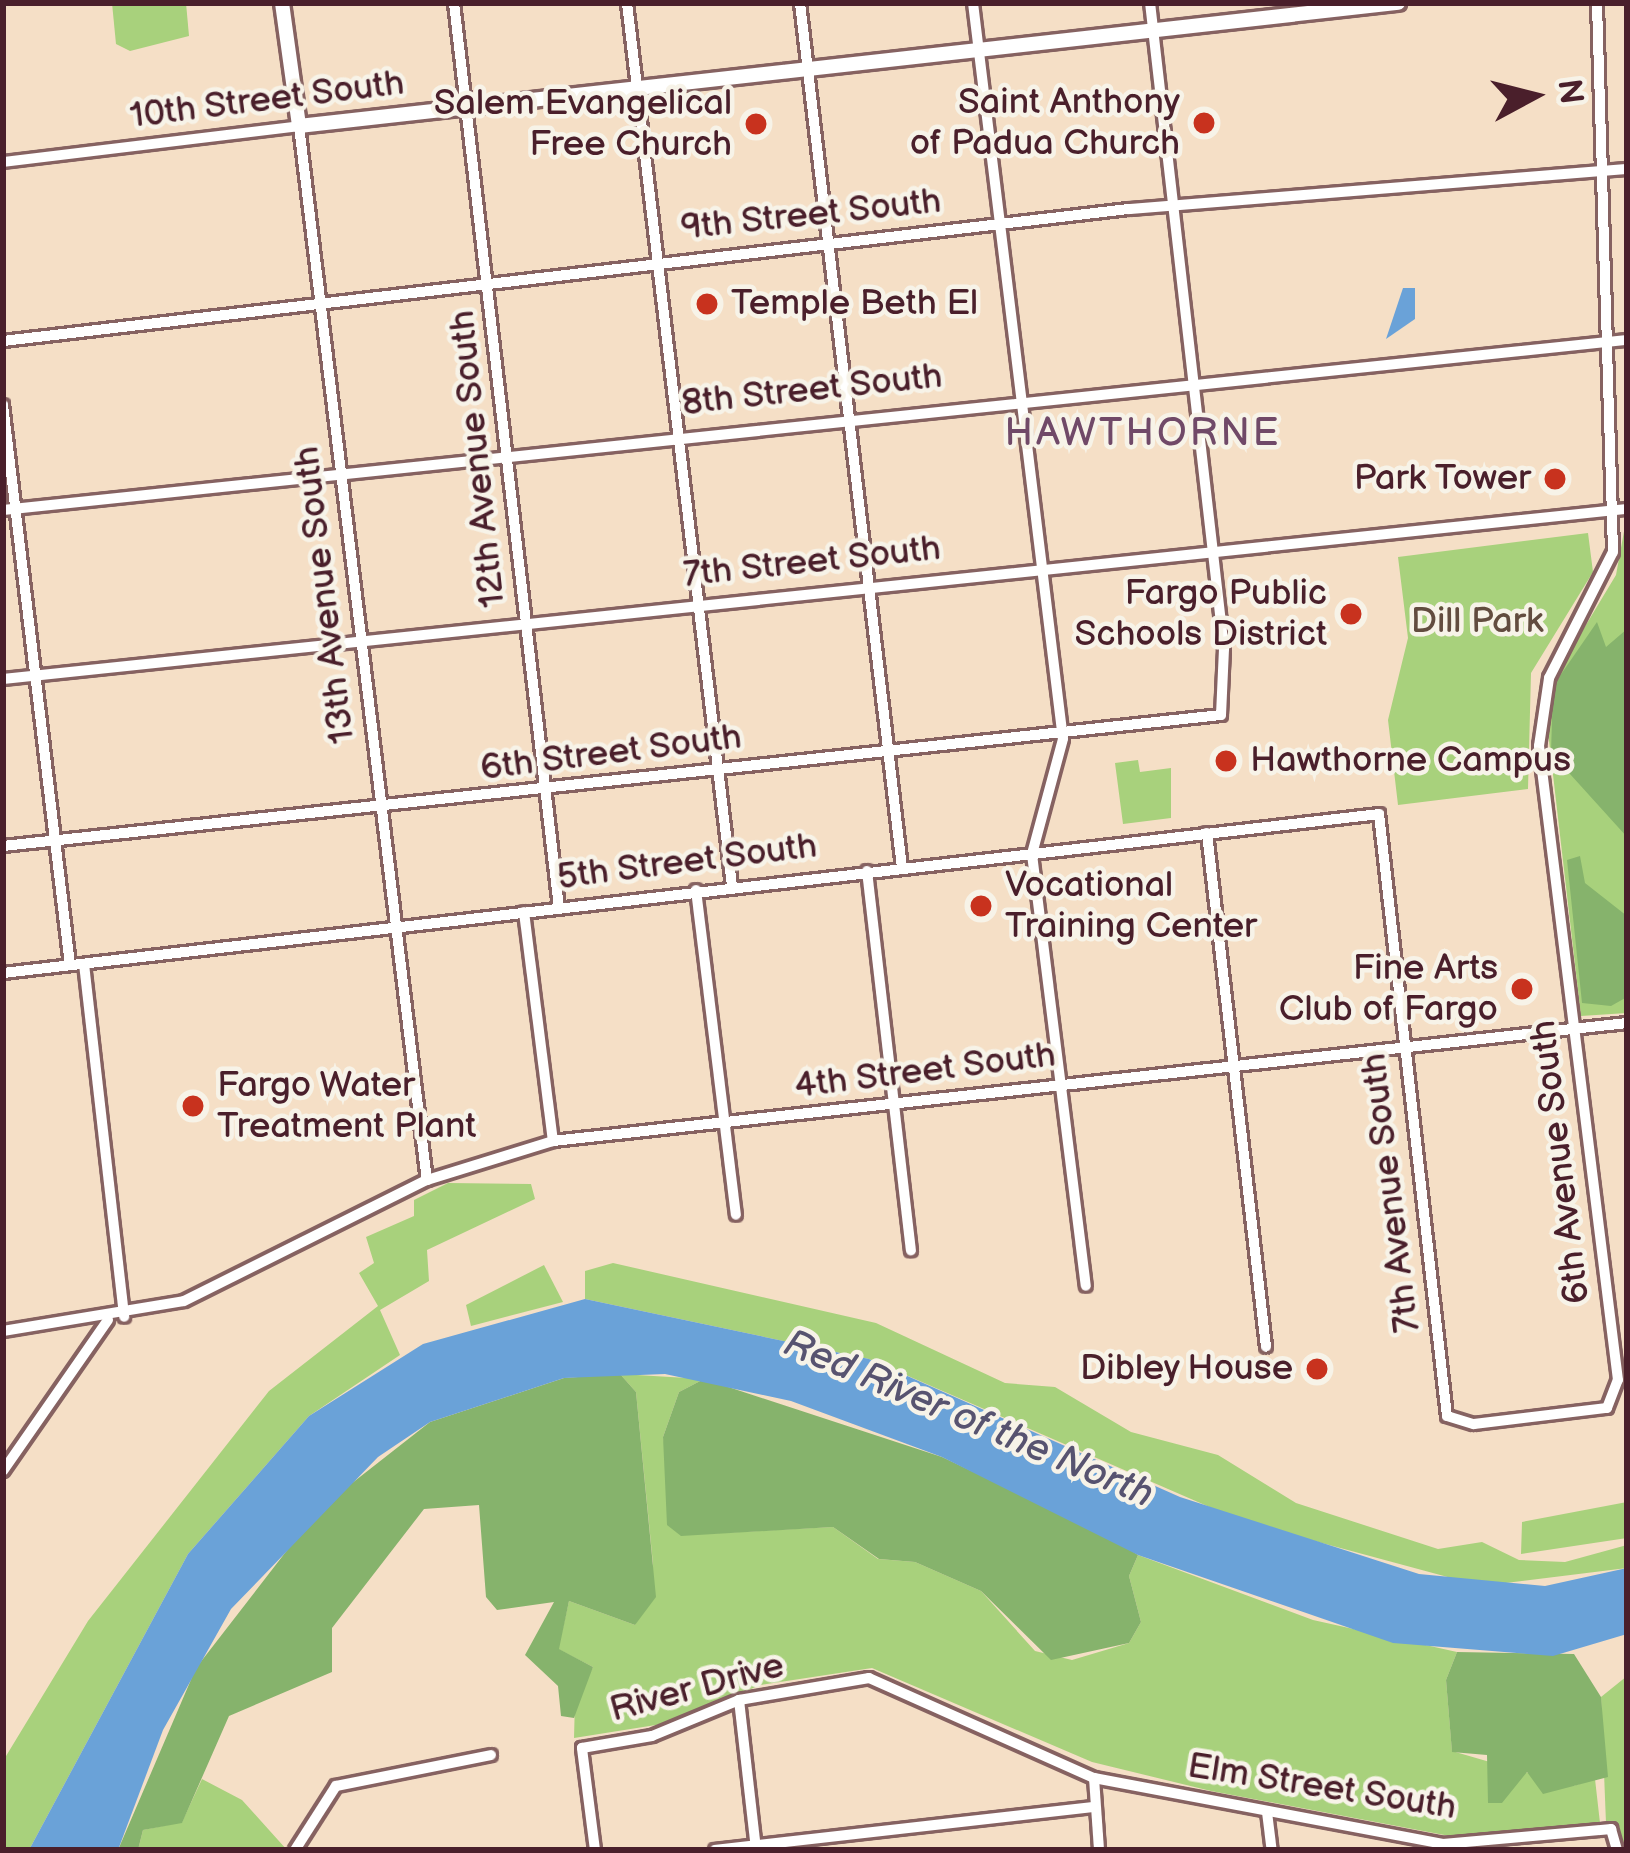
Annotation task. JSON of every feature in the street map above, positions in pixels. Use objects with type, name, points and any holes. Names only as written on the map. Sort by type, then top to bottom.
[{"type":"main road","name":"13th Avenue South","points":[[282,3],[298,126]]},
{"type":"main road","name":"10th Street South","points":[[298,126],[1153,31],[1313,8],[1398,3]]},
{"type":"street","name":"12th Avenue South","points":[[454,3],[559,908]]},
{"type":"street","points":[[627,3],[732,886]]},
{"type":"street","points":[[800,3],[902,867]]},
{"type":"street","points":[[973,3],[1063,735],[1032,854],[1086,1286]]},
{"type":"street","points":[[1150,3],[1210,548]]},
{"type":"street","name":"6th Avenue South","points":[[1452,1419],[1607,1408],[1617,1396],[1540,708],[1610,575],[1609,341],[1597,3]]},
{"type":"street","name":"10th Street South","points":[[3,162],[298,126]]},
{"type":"street","name":"13th Avenue South","points":[[298,126],[427,1180]]},
{"type":"street","name":"9th Street South","points":[[3,341],[999,224],[1627,170]]},
{"type":"street","name":"8th Street South","points":[[9,509],[677,433],[1627,340]]},
{"type":"street","points":[[3,404],[9,509],[124,1317]]},
{"type":"street","name":"7th Street South","points":[[3,679],[1210,548],[1627,509]]},
{"type":"street","name":"6th Street South","points":[[3,846],[546,792],[886,750],[1063,735],[1224,712],[1210,548]]},
{"type":"street","name":"5th Street South","points":[[3,973],[1379,814]]},
{"type":"street","name":"7th Avenue South","points":[[1379,814],[1403,1043],[1452,1419]]},
{"type":"street","points":[[1207,833],[1266,1347]]},
{"type":"street","points":[[867,871],[911,1250]]},
{"type":"street","points":[[696,890],[736,1215]]},
{"type":"street","points":[[524,912],[553,1141]]},
{"type":"street","points":[[303,939],[375,938],[397,963]]},
{"type":"street","name":"4th Street South","points":[[108,1320],[257,1270],[427,1180],[553,1141],[893,1106],[1403,1043],[1627,1023]]},
{"type":"street","points":[[3,1331],[108,1320]]},
{"type":"street","points":[[5,1465],[108,1320]]},
{"type":"street","name":"River Drive","points":[[595,1850],[582,1748],[652,1736],[739,1700],[878,1679],[1094,1778]]},
{"type":"street","points":[[739,1700],[756,1848]]},
{"type":"street","points":[[295,1850],[311,1814],[348,1780],[491,1755]]},
{"type":"street","points":[[1094,1778],[1099,1850]]},
{"type":"street","name":"Elm Street South","points":[[1094,1778],[1443,1847],[1614,1829],[1617,1850]]},
{"type":"street","points":[[715,1850],[1093,1807]]},
{"type":"street","points":[[1267,1812],[1272,1850]]},
{"type":"green space","points":[[112,3],[186,3],[189,36],[130,51],[116,44]]},
{"type":"green space","points":[[1627,515],[1627,1013],[1581,1016],[1547,723],[1563,663],[1616,575]]},
{"type":"green space","name":"Dill Park","points":[[1588,533],[1593,572],[1531,673],[1528,789],[1398,805],[1388,720],[1408,638],[1398,557]]},
{"type":"green space","points":[[1597,622],[1606,647],[1627,629],[1627,837],[1551,753],[1553,686]]},
{"type":"green space","points":[[1138,760],[1140,772],[1171,768],[1171,818],[1123,824],[1115,763]]},
{"type":"green space","points":[[1580,856],[1585,883],[1627,916],[1627,997],[1611,1006],[1582,1003],[1567,860]]},
{"type":"green space","points":[[448,1183],[531,1184],[535,1199],[427,1250],[429,1281],[380,1310],[400,1355],[309,1416],[188,1554],[29,1850],[3,1850],[3,1761],[88,1621],[269,1391],[378,1306],[359,1273],[374,1263],[366,1237],[414,1216],[414,1200]]},
{"type":"green space","points":[[613,1263],[876,1323],[1005,1383],[1055,1387],[1131,1432],[1218,1455],[1296,1503],[1438,1549],[1482,1542],[1519,1560],[1565,1562],[1627,1545],[1627,1568],[1481,1586],[1244,1522],[869,1359],[585,1299],[585,1271]]},
{"type":"green space","points":[[544,1265],[563,1302],[471,1326],[466,1305]]},
{"type":"green space","points":[[620,1374],[704,1379],[679,1392],[663,1437],[681,1535],[833,1527],[878,1559],[915,1562],[981,1591],[1035,1651],[1072,1660],[1129,1643],[1141,1622],[1129,1576],[1138,1555],[1313,1620],[1457,1652],[1446,1680],[1452,1751],[1573,1786],[1595,1779],[1600,1823],[1455,1837],[1211,1791],[1092,1762],[872,1668],[761,1685],[662,1724],[574,1738],[575,1700],[593,1667],[558,1649],[569,1601],[635,1625],[653,1564],[636,1392]]},
{"type":"green space","points":[[620,1374],[636,1392],[656,1597],[635,1625],[569,1601],[559,1649],[593,1667],[574,1718],[561,1716],[558,1686],[525,1655],[554,1602],[497,1610],[486,1597],[479,1505],[424,1509],[332,1628],[332,1672],[229,1716],[182,1823],[143,1830],[138,1850],[118,1850],[196,1668],[319,1509],[430,1422],[564,1378]]},
{"type":"green space","points":[[704,1379],[942,1457],[1111,1537],[1138,1555],[1129,1576],[1141,1622],[1129,1643],[1051,1660],[981,1591],[915,1562],[879,1559],[833,1527],[681,1536],[667,1525],[663,1437],[679,1392]]},
{"type":"green space","points":[[1627,1502],[1627,1538],[1521,1554],[1522,1522]]},
{"type":"green space","points":[[1457,1652],[1574,1654],[1601,1697],[1608,1777],[1543,1794],[1527,1772],[1502,1803],[1488,1803],[1487,1755],[1452,1752],[1446,1680]]},
{"type":"green space","points":[[1627,1676],[1624,1850],[1606,1823],[1601,1697]]},
{"type":"green space","points":[[202,1779],[242,1800],[287,1850],[138,1850],[143,1830],[182,1822]]},
{"type":"water","points":[[1403,288],[1415,288],[1415,319],[1386,339]]},
{"type":"water","name":"Red River of the North","points":[[585,1299],[869,1359],[1180,1497],[1419,1574],[1545,1586],[1627,1568],[1627,1634],[1553,1656],[1393,1643],[1138,1555],[942,1457],[791,1401],[665,1374],[564,1378],[430,1422],[378,1457],[231,1609],[163,1730],[118,1850],[29,1850],[188,1554],[309,1416],[423,1344]]},
{"type":"place","name":"Saint Anthony of Padua Church","points":[[1204,123]]},
{"type":"place","name":"Salem Evangelical Free Church","points":[[756,124]]},
{"type":"place","name":"Temple Beth El","points":[[707,304]]},
{"type":"place","name":"Park Tower","points":[[1555,479]]},
{"type":"place","name":"Fargo Public Schools District","points":[[1351,614]]},
{"type":"place","name":"Hawthorne Campus","points":[[1226,761]]},
{"type":"place","name":"Vocational Training Center","points":[[981,906]]},
{"type":"place","name":"Fine Arts Club of Fargo","points":[[1522,989]]},
{"type":"place","name":"Fargo Water Treatment Plant","points":[[193,1106]]},
{"type":"place","name":"Dibley House","points":[[1317,1369]]},
{"type":"district","name":"HAWTHORNE","points":[[1143,434]]}]
